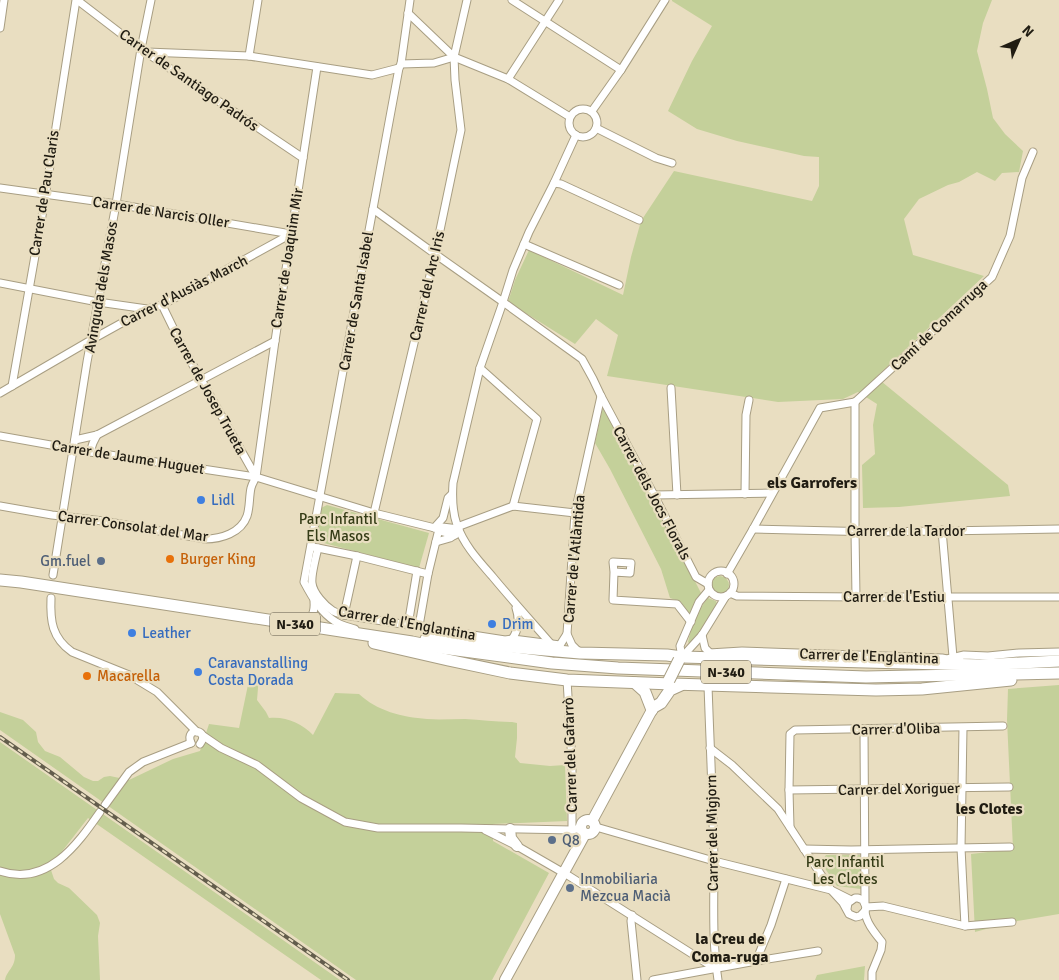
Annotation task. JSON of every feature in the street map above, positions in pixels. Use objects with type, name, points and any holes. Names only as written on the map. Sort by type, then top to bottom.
[{"type":"main road","name":"N-340","points":[[0,580],[136,599],[442,648],[552,663],[618,668],[866,677],[1059,673]]},
{"type":"main road","points":[[359,634],[364,641],[448,660],[510,672],[567,680],[876,690],[922,689],[1008,681],[1032,678],[1042,674]]},
{"type":"main road","points":[[412,642],[424,639],[459,640],[561,648],[580,652],[667,655],[680,658],[711,655],[980,665],[1044,662],[1059,659]]},
{"type":"main road","points":[[653,709],[680,658]]},
{"type":"main road","points":[[635,683],[646,692],[653,709]]},
{"type":"main road","points":[[653,709],[661,703],[670,690],[684,684]]},
{"type":"street","points":[[0,28],[4,0]]},
{"type":"street","name":"Carrer de Santiago Padrós","points":[[76,0],[143,51],[303,158]]},
{"type":"street","name":"Carrer de Pau Claris","points":[[12,386],[42,216],[76,0]]},
{"type":"street","name":"Avinguda dels Masos","points":[[54,575],[91,340],[151,0]]},
{"type":"street","points":[[249,56],[258,0]]},
{"type":"street","name":"Carrer de Santa Isabel","points":[[359,634],[359,631],[337,623],[314,601],[304,582],[314,547],[320,496],[400,66],[410,0]]},
{"type":"street","name":"Carrer del Arc Iris","points":[[374,513],[462,130],[454,58],[467,0]]},
{"type":"street","points":[[512,0],[621,70]]},
{"type":"street","points":[[508,79],[559,0]]},
{"type":"street","points":[[592,111],[621,70],[665,0]]},
{"type":"street","points":[[408,13],[454,58],[508,79],[570,117]]},
{"type":"street","points":[[143,51],[249,56],[372,76],[400,66],[434,63],[454,58]]},
{"type":"street","name":"Carrer de Joaquim Mir","points":[[256,477],[251,452],[274,341],[317,66]]},
{"type":"street","points":[[580,109],[592,111],[597,120],[596,128],[586,137],[576,135],[570,129],[570,117],[575,111],[580,109]]},
{"type":"street","points":[[596,128],[672,164]]},
{"type":"street","points":[[551,644],[469,549],[458,531],[452,494],[480,368],[513,270],[576,135]]},
{"type":"street","name":"Camí de Comarruga","points":[[855,402],[992,277],[1010,236],[1022,178],[1033,152]]},
{"type":"street","points":[[554,184],[562,184],[639,220]]},
{"type":"street","name":"Carrer de Narcis Oller","points":[[0,188],[116,204],[291,234]]},
{"type":"street","points":[[373,209],[582,359],[601,396]]},
{"type":"street","name":"Carrer d'Ausiàs March","points":[[0,393],[147,309],[162,305],[291,234]]},
{"type":"street","points":[[524,244],[619,285]]},
{"type":"street","points":[[0,283],[98,302],[147,309]]},
{"type":"street","name":"Carrer de Josep Trueta","points":[[162,305],[201,380],[251,452],[256,477]]},
{"type":"street","points":[[76,440],[97,435],[274,341]]},
{"type":"street","points":[[480,368],[537,419],[513,506]]},
{"type":"street","points":[[671,388],[677,496]]},
{"type":"street","name":"Carrer dels Jocs Florals","points":[[601,396],[696,577],[708,587]]},
{"type":"street","name":"Carrer de l'Atlàntida","points":[[561,648],[567,634],[575,513],[601,396]]},
{"type":"street","points":[[745,494],[746,415],[749,400]]},
{"type":"street","points":[[727,574],[820,408],[855,402],[856,598]]},
{"type":"street","points":[[90,452],[97,435]]},
{"type":"street","name":"Carrer de Jaume Huguet","points":[[0,436],[90,452],[256,477],[374,513],[436,528],[440,531],[458,531]]},
{"type":"street","name":"Carrer Consolat del Mar","points":[[0,506],[212,539],[226,535],[239,528],[247,516],[251,488],[256,477]]},
{"type":"street","points":[[654,495],[772,493]]},
{"type":"street","points":[[418,626],[436,542],[436,528],[443,518],[448,498],[452,494]]},
{"type":"street","points":[[436,542],[450,538],[458,531],[513,506],[575,513]]},
{"type":"street","name":"Carrer de la Tardor","points":[[753,529],[855,531],[1059,530]]},
{"type":"street","points":[[942,530],[953,658],[975,662],[980,665]]},
{"type":"street","points":[[314,547],[428,574]]},
{"type":"street","name":"Carrer de l'Englantina","points":[[314,547],[312,579],[314,590],[332,610],[344,615],[505,640],[509,643],[551,644],[561,648]]},
{"type":"street","points":[[344,615],[357,556]]},
{"type":"street","points":[[408,625],[417,571]]},
{"type":"street","points":[[614,572],[614,600],[677,604],[691,622]]},
{"type":"street","points":[[722,572],[727,574],[732,578],[732,589],[702,635],[680,658],[680,646],[708,587],[710,577],[722,572]]},
{"type":"street","points":[[708,587],[716,596],[728,595]]},
{"type":"street","name":"Carrer de l'Estiu","points":[[728,595],[856,598],[1059,597]]},
{"type":"street","points":[[50,598],[51,624],[62,642],[76,652],[129,675],[156,692],[203,739],[200,744]]},
{"type":"street","points":[[298,625],[309,619],[312,615],[314,601]]},
{"type":"street","points":[[509,643],[516,634],[518,625],[516,605]]},
{"type":"street","name":"Carrer de l'Atlàntida","points":[[567,634],[572,645],[580,652]]},
{"type":"street","points":[[702,635],[703,643],[711,655]]},
{"type":"street","name":"Carrer de l'Englantina","points":[[711,655],[742,651],[947,659],[964,655],[988,656],[1059,652]]},
{"type":"street","name":"Carrer del Gafarrò","points":[[567,680],[572,762],[579,830]]},
{"type":"street","name":"Carrer del Migjorn","points":[[708,685],[714,861],[714,921],[718,980]]},
{"type":"street","points":[[197,734],[220,748],[257,765],[301,798],[345,822],[378,828],[579,830],[592,834],[595,830],[594,824],[653,709]]},
{"type":"street","name":"Carrer d'Oliba","points":[[789,790],[790,734],[795,730],[1003,726]]},
{"type":"street","points":[[963,728],[961,848],[965,926]]},
{"type":"street","points":[[864,729],[865,907],[866,918],[882,942],[881,950],[872,972],[872,980]]},
{"type":"street","points":[[197,734],[189,737],[191,743],[196,746],[200,744],[220,748]]},
{"type":"street","points":[[105,804],[129,772],[144,762],[191,743]]},
{"type":"street","points":[[594,824],[714,861],[831,890],[863,900],[865,907],[860,916],[856,917],[850,914],[831,890],[773,803],[732,764],[710,748]]},
{"type":"street","name":"Carrer del Xoriguer","points":[[789,790],[1009,787]]},
{"type":"street","points":[[789,790],[790,827]]},
{"type":"street","points":[[773,803],[781,804],[789,801]]},
{"type":"street","points":[[0,870],[15,874],[32,873],[46,869],[59,860],[81,839],[100,812]]},
{"type":"street","points":[[482,828],[563,873],[716,969]]},
{"type":"street","points":[[510,829],[511,838],[517,846]]},
{"type":"street","points":[[505,980],[563,873],[579,830]]},
{"type":"street","points":[[804,849],[865,850],[1010,847]]},
{"type":"street","points":[[756,961],[771,926],[786,880]]},
{"type":"street","points":[[847,909],[848,903],[866,891]]},
{"type":"street","points":[[865,907],[883,906],[965,926],[1012,922]]},
{"type":"street","points":[[632,915],[631,922],[637,980]]},
{"type":"street","points":[[653,980],[818,951]]},
{"type":"green space","points":[[672,0],[992,0],[983,23],[977,51],[993,118],[1005,134],[1023,151],[1019,172],[1002,173],[995,181],[977,172],[919,199],[904,219],[913,255],[984,276],[876,377],[1008,485],[1010,496],[899,507],[863,508],[862,465],[875,454],[873,425],[877,404],[858,392],[843,399],[778,402],[607,376],[618,335],[596,319],[575,344],[508,302],[515,280],[529,250],[623,295],[641,221],[674,171],[812,201],[819,186],[819,157],[804,156],[737,141],[697,129],[668,111],[692,61],[712,26]]},
{"type":"green space","points":[[604,402],[702,595],[690,616],[681,602],[670,598],[661,569],[595,443]]},
{"type":"green space","name":"Parc Infantil Els Masos","points":[[327,505],[429,533],[419,568],[316,541],[321,508]]},
{"type":"green space","points":[[720,576],[726,579],[729,585],[726,591],[720,594],[714,591],[711,585],[714,579]]},
{"type":"green space","points":[[708,598],[716,601],[718,607],[693,643],[690,644],[688,642],[693,625]]},
{"type":"green space","points":[[253,676],[259,676],[257,700],[269,718],[293,721],[313,735],[335,693],[359,694],[382,709],[408,717],[517,723],[515,757],[520,763],[550,766],[565,765],[567,821],[493,824],[493,841],[549,873],[492,980],[356,980],[0,730],[0,712],[23,720],[36,732],[38,742],[45,751],[60,757],[84,777],[93,781],[110,776],[129,780],[173,759],[200,751],[209,724],[239,728],[249,680]]},
{"type":"green space","points":[[1059,685],[1059,914],[1012,922],[975,932],[971,854],[1013,849],[1007,720],[1008,689]]},
{"type":"green space","points":[[0,742],[340,980],[321,980],[88,818],[60,854],[52,861],[50,867],[54,879],[69,888],[97,915],[100,923],[98,936],[100,980],[5,980],[14,963],[15,955],[0,914]]},
{"type":"green space","name":"Parc Infantil Les Clotes","points":[[826,855],[860,855],[861,889],[837,886],[824,867],[823,859]]},
{"type":"green space","points":[[865,966],[864,980],[815,980],[817,975]]},
{"type":"railway","points":[[0,737],[348,980]]},
{"type":"place","name":"Lidl","points":[[201,500]]},
{"type":"place","name":"Burger King","points":[[170,559]]},
{"type":"place","name":"Gm.fuel","points":[[101,561]]},
{"type":"place","name":"Drim","points":[[492,624]]},
{"type":"place","name":"Leather","points":[[132,633]]},
{"type":"place","name":"Caravanstalling Costa Dorada","points":[[198,672]]},
{"type":"place","name":"Macarella","points":[[87,676]]},
{"type":"place","name":"Q8","points":[[552,840]]},
{"type":"place","name":"Inmobiliaria Mezcua Macià","points":[[570,888]]},
{"type":"district","name":"els Garrofers","points":[[812,483]]},
{"type":"district","name":"les Clotes","points":[[989,809]]},
{"type":"district","name":"la Creu de Coma-ruga","points":[[730,948]]}]
